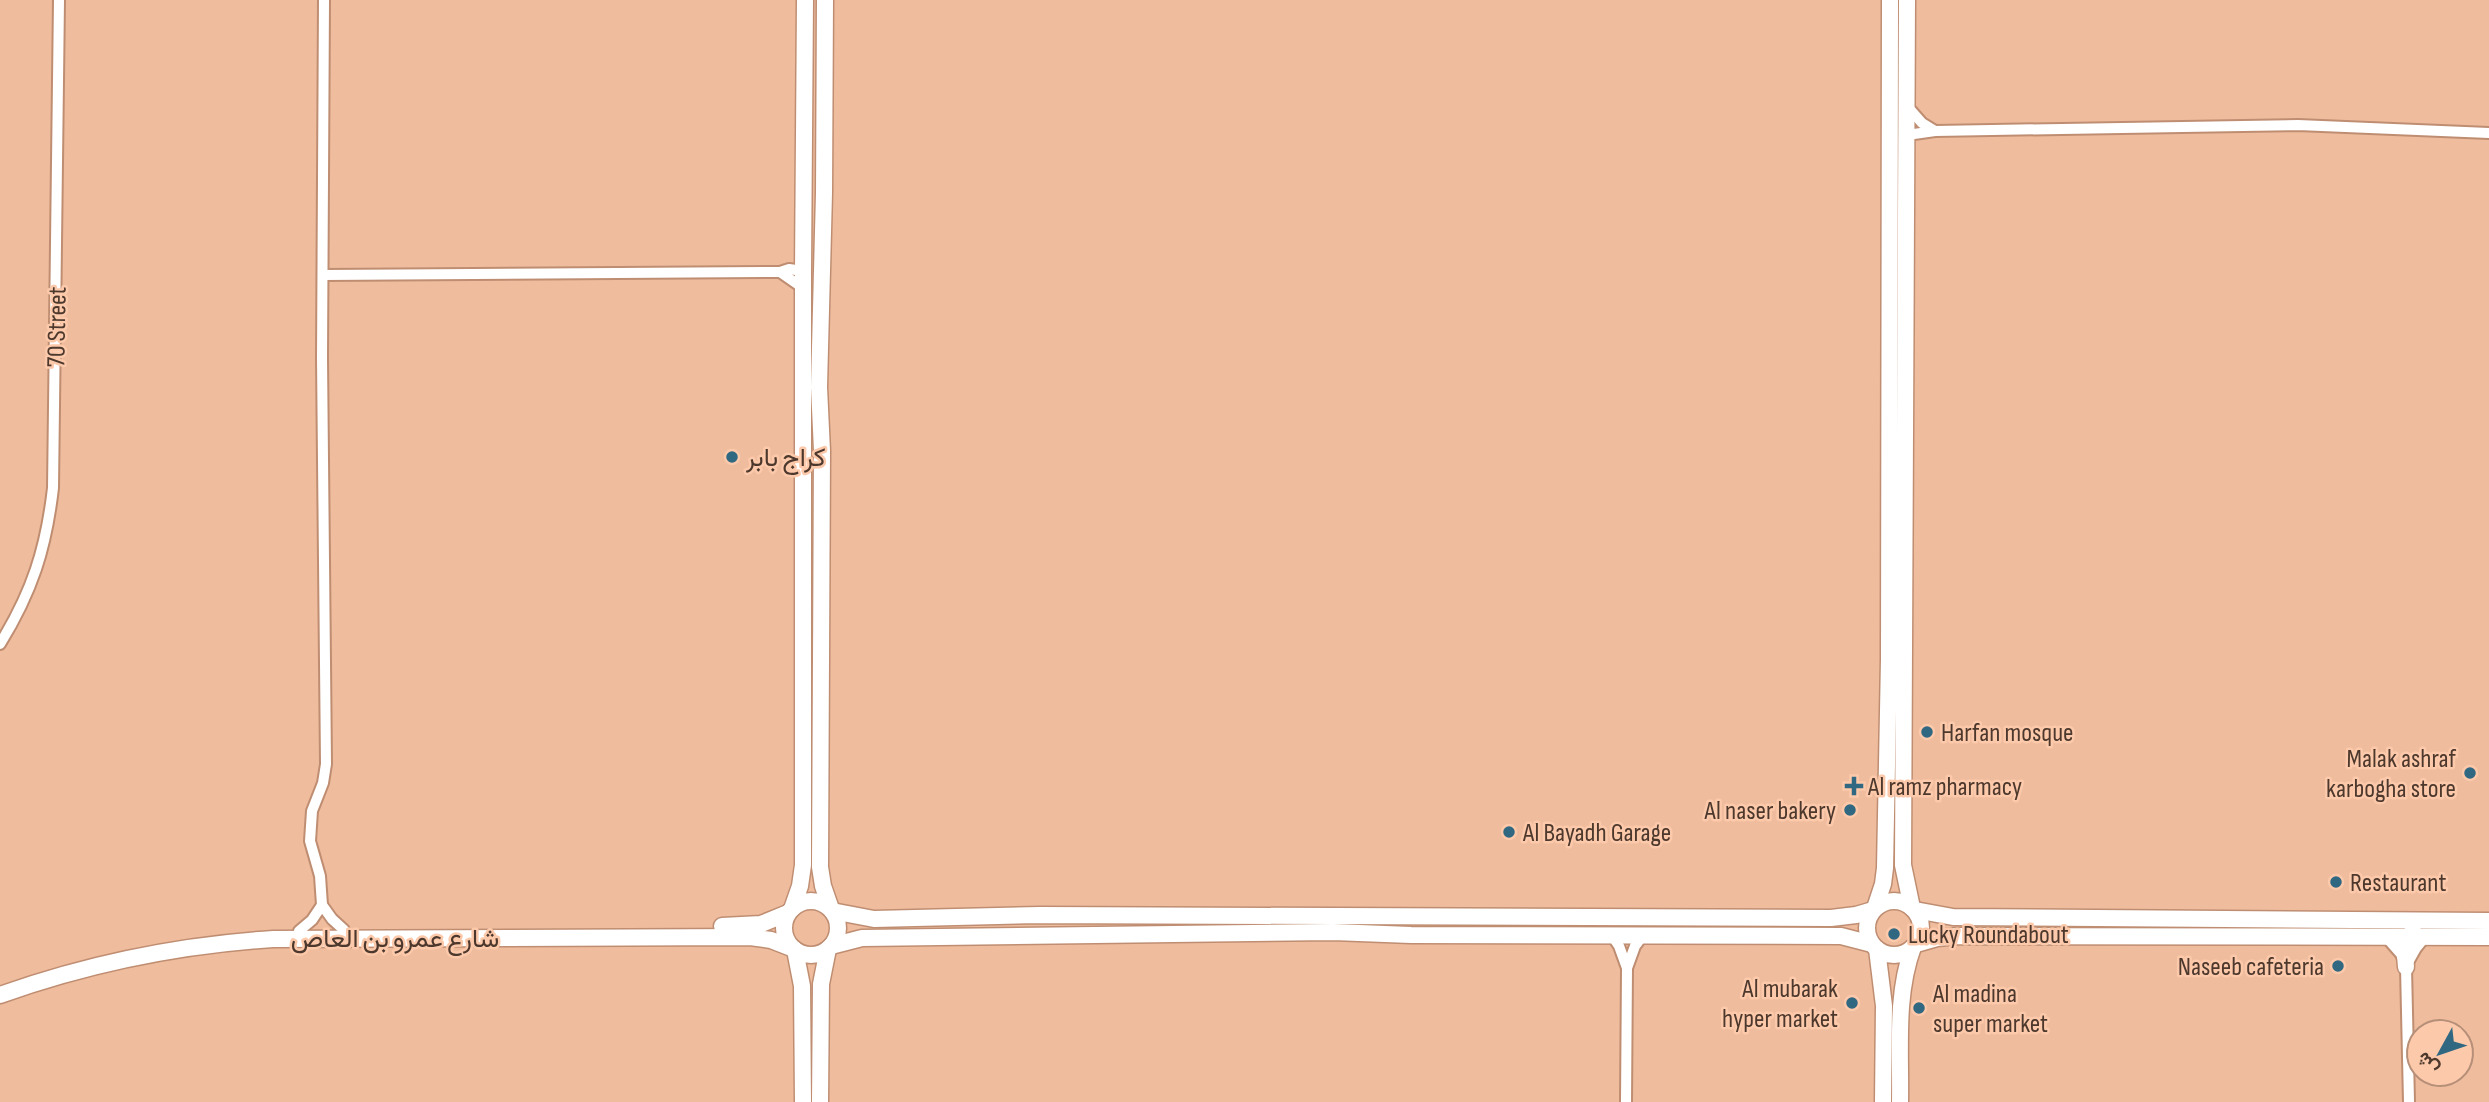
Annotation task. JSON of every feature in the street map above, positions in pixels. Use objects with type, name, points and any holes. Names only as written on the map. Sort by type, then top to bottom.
[{"type":"main road","points":[[803,1102],[802,986],[794,950],[784,932],[800,886],[803,865],[805,0]]},
{"type":"main road","points":[[820,1102],[821,984],[838,929],[823,886],[820,867],[820,330],[825,0]]},
{"type":"main road","points":[[1883,1102],[1883,999],[1874,946],[1867,927],[1883,884],[1885,855],[1889,659],[1890,0]]},
{"type":"main road","points":[[1900,1102],[1902,996],[1906,971],[1921,927],[1903,865],[1907,0]]},
{"type":"main road","points":[[1890,89],[1896,99],[1897,130],[1908,135]]},
{"type":"main road","points":[[1889,155],[1905,192]]},
{"type":"main road","points":[[803,271],[809,274],[814,282],[814,323],[820,330]]},
{"type":"main road","points":[[790,911],[797,904],[811,900],[832,910],[874,919],[1040,915],[1831,918],[1848,917],[1874,909],[1882,903],[1898,901],[1914,909],[1953,917],[2489,921]]},
{"type":"main road","name":"شارع عمرو بن العاص","points":[[0,987],[121,953],[205,938],[299,930],[751,926],[790,911]]},
{"type":"main road","points":[[1333,932],[1340,929],[1366,929],[1370,924],[1364,915]]},
{"type":"main road","points":[[1410,935],[1407,931],[1410,923],[1436,922],[1447,917]]},
{"type":"main road","points":[[2406,967],[2406,937],[2430,921]]},
{"type":"main road","points":[[794,950],[815,955],[862,938],[1333,932],[1410,935],[1610,933],[1841,936],[1874,946],[1884,953],[1899,954],[1937,938],[1958,936],[2489,937]]},
{"type":"main road","name":"شارع عمرو بن العاص","points":[[0,995],[110,963],[197,947],[272,939],[750,937],[771,940],[794,950]]},
{"type":"street","name":"70 Street","points":[[0,644],[26,599],[37,573],[45,545],[53,488],[59,0]]},
{"type":"street","points":[[324,0],[326,764],[323,783],[312,811],[310,841],[320,876],[322,905],[344,930]]},
{"type":"street","points":[[1907,106],[1922,123],[1936,131]]},
{"type":"street","points":[[1908,135],[1936,131],[2318,125],[2489,133]]},
{"type":"street","points":[[323,275],[780,272],[789,269],[803,271]]},
{"type":"street","points":[[780,272],[803,288]]},
{"type":"street","points":[[299,930],[312,920],[322,905]]},
{"type":"street","points":[[1610,933],[1619,946],[1627,968]]},
{"type":"street","points":[[1626,1102],[1627,968],[1635,946],[1644,934]]},
{"type":"street","points":[[2386,937],[2401,954],[2406,967],[2409,1102]]},
{"type":"street","points":[[2406,967],[2425,937]]},
{"type":"place","name":"كراج بابر","points":[[732,457]]},
{"type":"place","name":"Harfan mosque","points":[[1927,732]]},
{"type":"place","name":"Malak ashraf karbogha store","points":[[2470,773]]},
{"type":"place","name":"Al ramz pharmacy","points":[[1854,786]]},
{"type":"place","name":"Al naser bakery","points":[[1850,810]]},
{"type":"place","name":"Al Bayadh Garage","points":[[1509,832]]},
{"type":"place","name":"Restaurant","points":[[2336,882]]},
{"type":"place","name":"Lucky Roundabout","points":[[1894,934]]},
{"type":"place","name":"Naseeb cafeteria","points":[[2338,966]]},
{"type":"place","name":"Al mubarak hyper market","points":[[1852,1003]]},
{"type":"place","name":"Al madina super market","points":[[1919,1008]]}]
